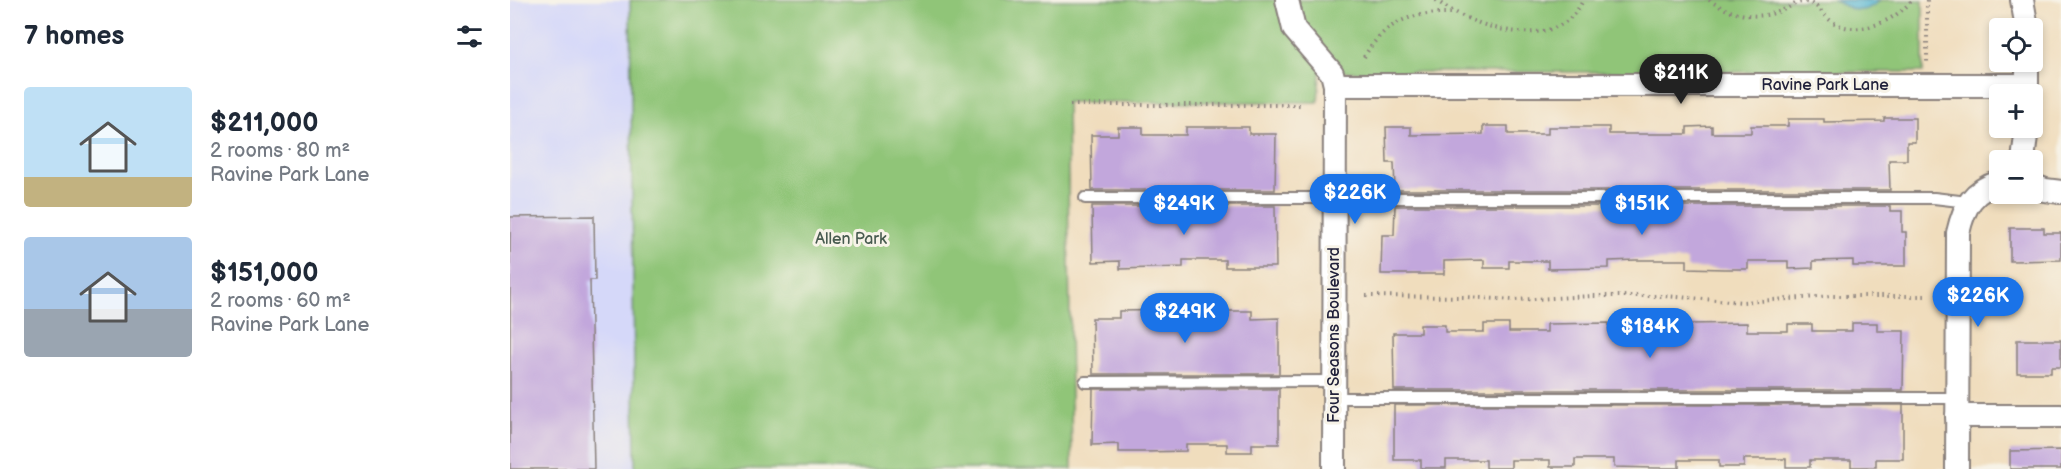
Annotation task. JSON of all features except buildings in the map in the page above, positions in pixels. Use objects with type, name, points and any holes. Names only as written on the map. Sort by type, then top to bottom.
[{"type":"street","name":"Four Seasons Boulevard","points":[[1287,0],[1294,29],[1332,73],[1335,85],[1334,469]]},
{"type":"street","points":[[2022,0],[2025,18]]},
{"type":"street","name":"Ravine Park Lane","points":[[1335,85],[1928,85],[1989,88]]},
{"type":"street","points":[[1957,469],[1958,233],[1968,202],[1977,192],[1989,187]]},
{"type":"street","points":[[2043,189],[2061,192]]},
{"type":"street","points":[[1957,407],[2061,416]]},
{"type":"lane","points":[[1085,198],[1934,198],[1968,202]]},
{"type":"lane","points":[[1084,382],[1957,407]]},
{"type":"path","points":[[1436,0],[1454,13],[1478,24],[1504,31],[1527,32],[1550,29],[1563,23],[1579,8],[1583,0]]},
{"type":"path","points":[[1709,0],[1722,9],[1743,16],[1764,16],[1805,2],[1816,5],[1836,24],[1854,28],[1867,27],[1894,17],[1912,0]]},
{"type":"path","points":[[1927,0],[1928,85]]},
{"type":"path","points":[[1364,57],[1372,44],[1400,20],[1430,12],[1454,13]]},
{"type":"path","points":[[1070,105],[1302,105]]},
{"type":"path","points":[[1366,296],[1514,300],[1593,296],[1664,296],[1743,302],[1833,296],[1929,296]]},
{"type":"shaded area","points":[[510,0],[630,0],[635,469],[510,469]]},
{"type":"green space","name":"Allen Park","points":[[630,0],[1923,0],[1923,72],[1320,72],[1318,102],[1067,102],[1072,469],[635,469]]},
{"type":"water","points":[[1833,0],[1880,0],[1868,9],[1857,10]]}]
